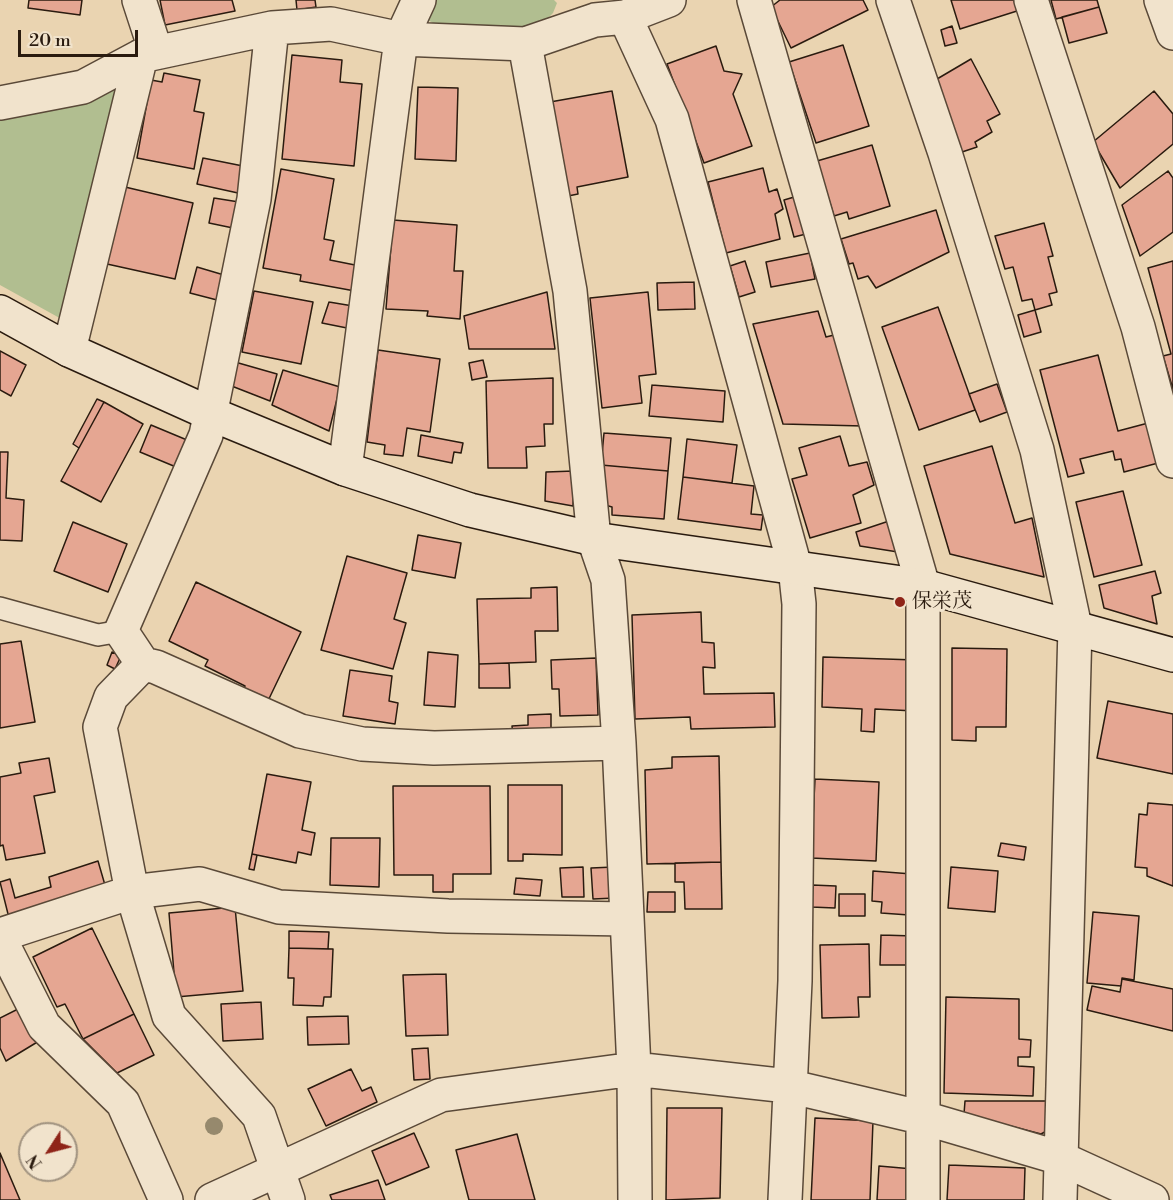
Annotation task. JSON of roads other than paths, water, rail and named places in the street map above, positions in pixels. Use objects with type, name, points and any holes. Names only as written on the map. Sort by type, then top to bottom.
[{"type":"street","points":[[69,350],[148,54],[139,0]]},
{"type":"street","points":[[345,469],[401,39],[419,0]]},
{"type":"street","points":[[0,103],[83,87],[148,54],[272,28],[332,12],[401,39],[525,44],[600,12],[669,0]]},
{"type":"street","points":[[754,0],[923,586],[923,1200]]},
{"type":"street","points":[[893,0],[945,153],[1037,450],[1075,627],[1060,1200]]},
{"type":"street","points":[[1031,0],[1137,327],[1173,461]]},
{"type":"street","points":[[1161,0],[1173,33]]},
{"type":"street","points":[[600,12],[672,119],[795,567],[799,616],[795,981],[788,1086],[785,1200]]},
{"type":"street","points":[[272,28],[254,199],[206,435],[121,632],[143,664],[156,667],[300,731],[362,744],[434,748],[619,743]]},
{"type":"street","points":[[525,44],[570,291],[594,539],[608,580],[619,743],[634,1069],[636,1200]]},
{"type":"street","points":[[0,312],[69,350],[209,413],[345,469],[470,510],[594,539],[923,586],[1173,655]]},
{"type":"street","points":[[143,664],[111,697],[100,727],[132,892],[169,1016],[259,1116],[284,1185]]},
{"type":"street","points":[[166,1200],[123,1103],[44,1026],[0,937],[132,892],[200,884],[279,907],[448,916],[627,920]]},
{"type":"street","points":[[212,1200],[284,1185],[441,1095],[634,1069],[788,1086],[924,1118],[1060,1158],[1152,1200]]},
{"type":"lane","points":[[0,608],[98,635],[121,632]]},
{"type":"place","name":"保栄茂","points":[[900,602]]}]
